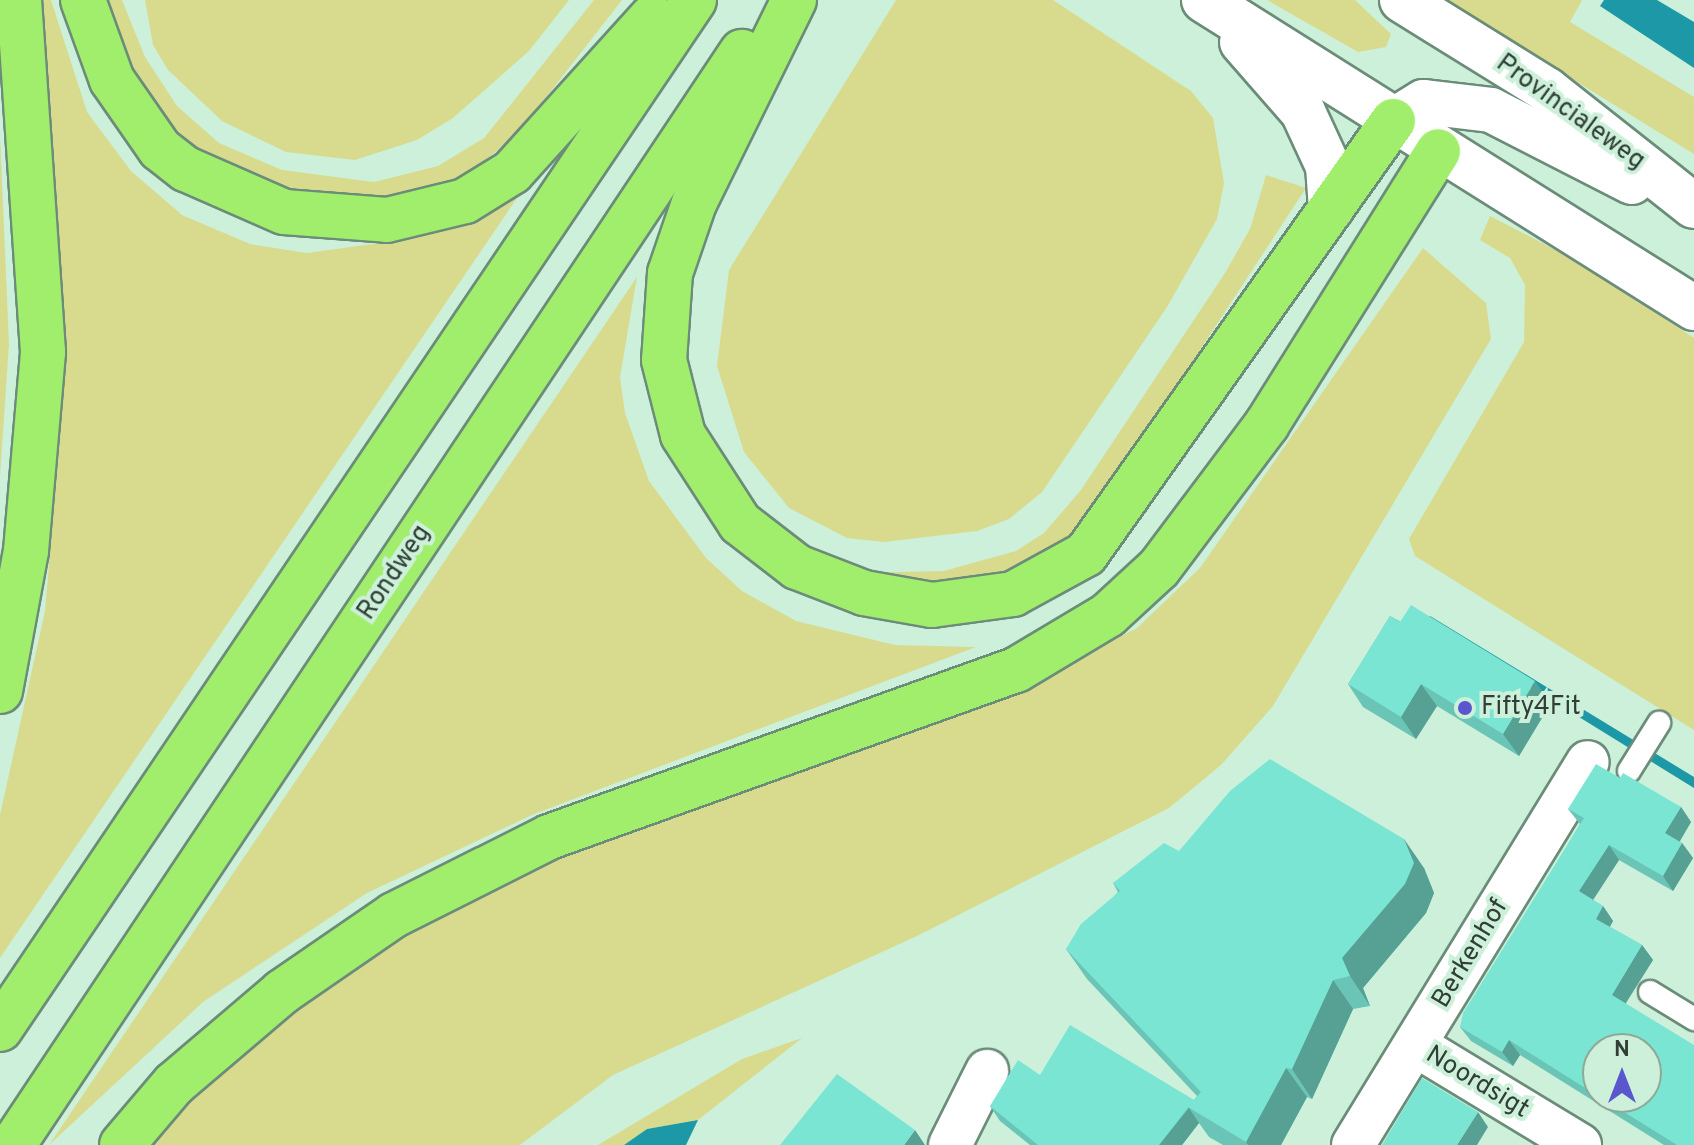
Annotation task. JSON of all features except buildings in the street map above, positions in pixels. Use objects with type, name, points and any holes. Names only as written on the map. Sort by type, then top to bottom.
[{"type":"highway","points":[[0,691],[26,551],[43,352],[19,0]]},
{"type":"highway","points":[[83,0],[112,80],[160,149],[186,169],[284,212],[387,220],[465,201],[512,172],[667,0]]},
{"type":"highway","points":[[0,1029],[694,0]]},
{"type":"highway","name":"Rondweg","points":[[13,1145],[777,0]]},
{"type":"highway","points":[[794,0],[694,203],[670,273],[664,360],[683,435],[740,523],[797,567],[837,583],[932,605],[1013,594],[1086,554],[1393,121]]},
{"type":"highway","points":[[122,1145],[174,1084],[282,992],[394,915],[549,837],[1016,670],[1108,615],[1159,568],[1267,424],[1438,151]]},
{"type":"main road","name":"Provincialeweg","points":[[1402,0],[1547,90],[1694,206]]},
{"type":"main road","points":[[1205,1],[1303,112],[1328,166],[1331,209]]},
{"type":"main road","points":[[1205,1],[1438,151],[1694,308]]},
{"type":"main road","points":[[1438,151],[1450,126],[1451,100],[1442,25]]},
{"type":"main road","points":[[1393,121],[1424,102],[1451,100]]},
{"type":"main road","name":"Provincialeweg","points":[[1451,100],[1525,126],[1694,215]]},
{"type":"street","name":"Berkenhof","points":[[1353,1145],[1588,762]]},
{"type":"street","name":"Noordsigt","points":[[1415,1045],[1580,1145]]},
{"type":"street","points":[[950,1145],[987,1071]]},
{"type":"lane","points":[[1629,771],[1659,723]]},
{"type":"lane","points":[[1650,992],[1694,1019]]},
{"type":"green space","points":[[33,0],[51,0],[87,112],[131,171],[182,215],[250,244],[307,253],[380,243],[450,221],[530,179],[0,958],[0,815],[45,611],[61,427],[55,232]]},
{"type":"green space","points":[[107,0],[122,0],[145,57],[177,106],[219,143],[282,170],[374,182],[438,166],[484,138],[594,0],[622,0],[515,137],[467,174],[404,200],[279,192],[233,176],[178,136],[130,71]]},
{"type":"green space","points":[[145,0],[569,0],[529,51],[453,118],[417,140],[355,160],[286,152],[222,121],[168,70],[153,45]]},
{"type":"green space","points":[[896,0],[1053,0],[1191,91],[1213,118],[1224,183],[1217,219],[1167,307],[1042,492],[1009,519],[977,531],[884,542],[847,538],[789,508],[744,452],[717,366],[729,270]]},
{"type":"green space","points":[[1267,0],[1355,0],[1391,34],[1386,47],[1358,52]]},
{"type":"green space","points":[[1444,0],[1582,0],[1570,22],[1694,97],[1694,154]]},
{"type":"green space","points":[[0,134],[9,344],[0,476]]},
{"type":"green space","points":[[1266,175],[1306,188],[1084,527],[1008,578],[944,587],[854,573],[944,571],[1016,551],[1044,533],[1081,490],[1225,273],[1250,229]]},
{"type":"green space","points":[[1490,216],[1575,260],[1694,338],[1694,730],[1415,556],[1409,539],[1524,342],[1525,285],[1510,258],[1480,240]]},
{"type":"green space","points":[[1423,248],[1486,303],[1491,339],[1273,706],[1221,765],[1169,808],[917,936],[613,1075],[520,1145],[139,1145],[170,1109],[353,958],[540,858],[1063,666],[1137,628],[1200,568]]},
{"type":"green space","points":[[637,277],[620,377],[625,413],[649,481],[706,558],[742,591],[796,621],[895,645],[976,647],[534,814],[367,893],[203,1002],[49,1145]]},
{"type":"green space","points":[[802,1038],[698,1120],[647,1129],[624,1145],[598,1145],[742,1059]]},
{"type":"water","points":[[1604,0],[1657,0],[1694,22],[1694,68],[1600,6]]},
{"type":"water","points":[[1430,616],[1694,777],[1694,788],[1425,622]]},
{"type":"water","points":[[698,1120],[686,1145],[624,1145],[647,1129]]},
{"type":"place","name":"Fifty4Fit","points":[[1465,708]]}]
